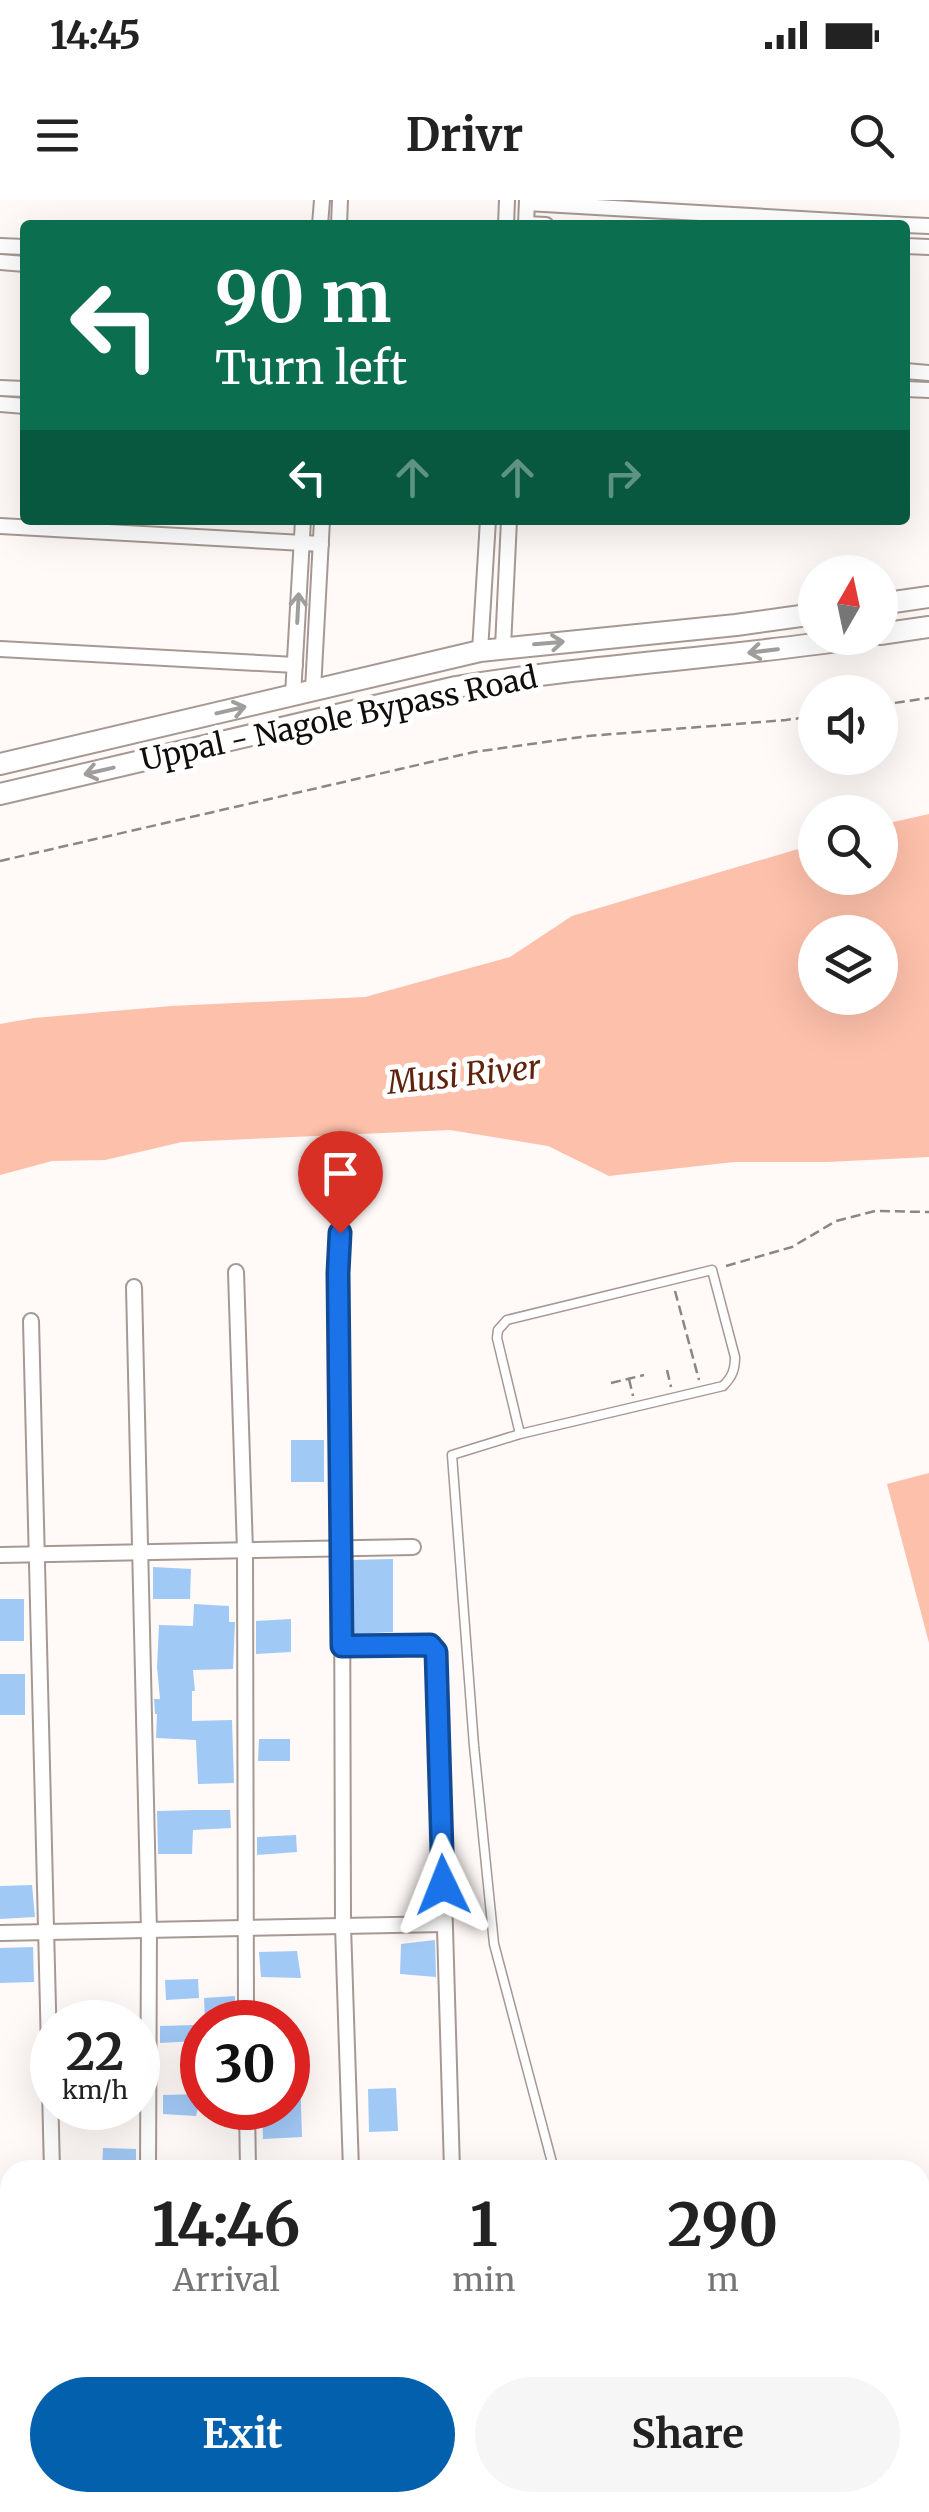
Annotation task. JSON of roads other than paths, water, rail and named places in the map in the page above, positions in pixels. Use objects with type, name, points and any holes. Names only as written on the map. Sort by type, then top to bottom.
[{"type":"street","points":[[527,201],[826,220]]},
{"type":"street","points":[[303,525],[294,665],[303,693]]},
{"type":"street","points":[[303,693],[322,525]]},
{"type":"street","points":[[480,651],[488,525]]},
{"type":"street","points":[[503,647],[509,525]]},
{"type":"street","points":[[0,526],[321,544]]},
{"type":"street","points":[[898,601],[929,597]]},
{"type":"street","name":"Uppal - Nagole Bypass Road","points":[[0,764],[480,651],[798,616]]},
{"type":"street","points":[[898,631],[929,627]]},
{"type":"street","name":"Uppal - Nagole Bypass Road","points":[[0,794],[456,687],[798,647]]},
{"type":"street","points":[[0,649],[294,665]]},
{"type":"street","points":[[340,1233],[343,1926],[351,2160]]},
{"type":"street","points":[[236,1272],[245,1550],[246,2000]]},
{"type":"street","points":[[134,1288],[148,1931],[148,2160]]},
{"type":"street","points":[[31,1321],[52,2160]]},
{"type":"street","points":[[0,1555],[413,1547]]},
{"type":"street","points":[[342,1646],[430,1645],[436,1652],[452,2160]]},
{"type":"street","points":[[0,1933],[444,1924]]},
{"type":"street","points":[[247,2130],[248,2160]]},
{"type":"lane","points":[[520,1434],[497,1338],[506,1320],[712,1270],[734,1357],[735,1368],[723,1386],[452,1454],[474,1746],[494,1944],[551,2160]]},
{"type":"water","name":"Musi River","points":[[929,814],[929,1157],[734,1162],[609,1176],[548,1146],[450,1130],[182,1142],[105,1160],[52,1161],[0,1175],[0,1024],[171,1006],[365,997],[510,957],[572,916],[798,849],[798,895],[898,895],[898,821]]},
{"type":"water","points":[[929,1473],[929,1643],[887,1484]]}]
